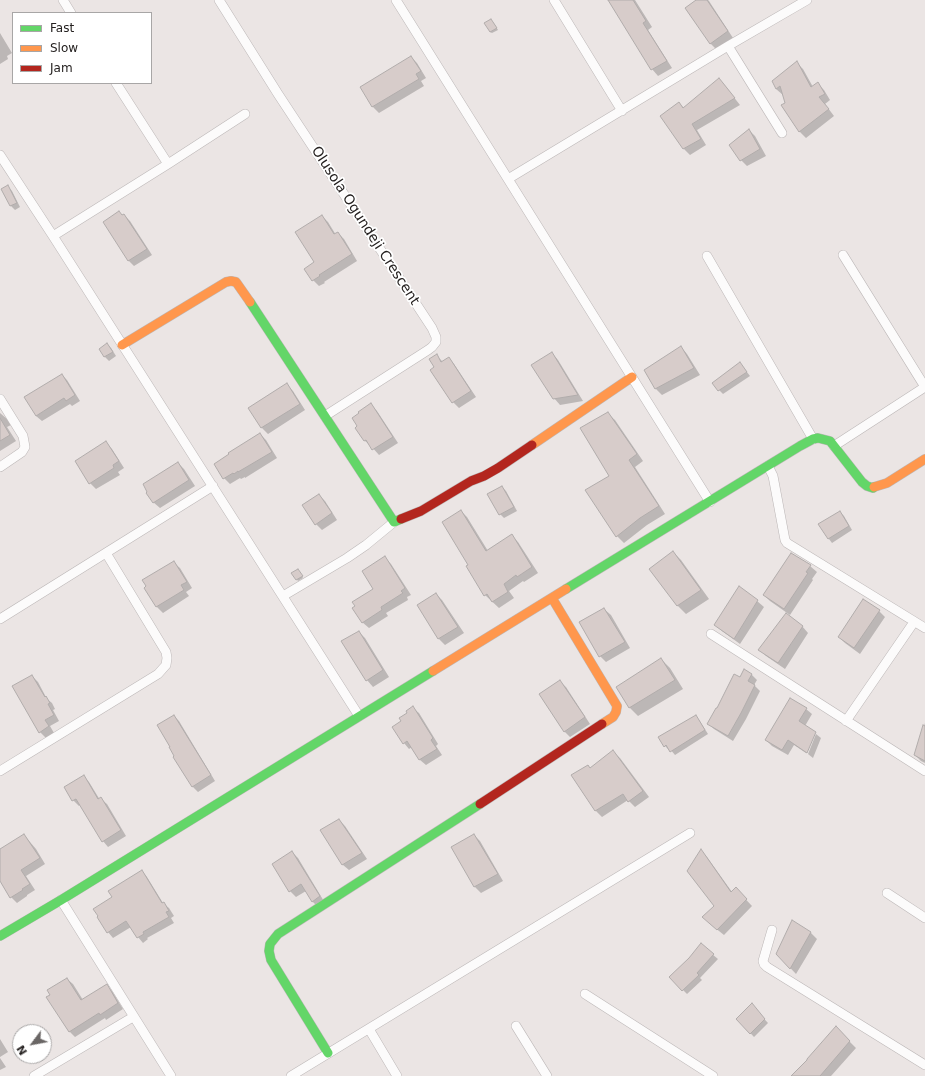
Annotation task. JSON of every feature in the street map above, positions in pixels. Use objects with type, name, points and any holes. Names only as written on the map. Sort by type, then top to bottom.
[{"type":"street","points":[[63,0],[70,12]]},
{"type":"street","name":"Olusola Ogundeji Crescent","points":[[218,0],[432,328],[436,337],[436,342],[428,350],[326,416]]},
{"type":"street","points":[[396,0],[710,502]]},
{"type":"street","points":[[554,0],[622,110]]},
{"type":"street","points":[[508,179],[807,0]]},
{"type":"street","points":[[728,46],[782,133]]},
{"type":"street","points":[[117,84],[168,164]]},
{"type":"street","points":[[53,236],[245,114]]},
{"type":"street","points":[[0,155],[3,165],[53,236],[359,716]]},
{"type":"street","points":[[834,446],[925,387],[843,255]]},
{"type":"street","points":[[706,256],[813,439]]},
{"type":"street","points":[[122,345],[226,282],[236,282],[326,416],[394,522]]},
{"type":"street","points":[[283,596],[347,558],[366,545],[394,522],[421,511],[465,484],[498,468],[632,377]]},
{"type":"street","points":[[0,399],[23,436],[25,447],[22,452],[0,466]]},
{"type":"street","points":[[0,936],[813,439],[818,438],[830,441],[862,482],[873,488],[887,483],[925,459]]},
{"type":"street","points":[[768,466],[773,476],[785,540],[787,543],[925,628]]},
{"type":"street","points":[[0,619],[212,486]]},
{"type":"street","points":[[0,771],[158,674],[166,665],[168,658],[166,652],[106,553]]},
{"type":"street","points":[[328,1053],[271,960],[269,950],[270,944],[278,934],[607,721],[613,717],[616,712],[617,706],[552,598]]},
{"type":"street","points":[[846,721],[914,622]]},
{"type":"street","points":[[712,634],[925,771]]},
{"type":"street","points":[[291,1076],[690,833]]},
{"type":"street","points":[[887,893],[925,918]]},
{"type":"street","points":[[60,900],[171,1076]]},
{"type":"street","points":[[772,930],[764,961],[764,964],[767,967],[925,1065]]},
{"type":"street","points":[[585,994],[713,1076]]},
{"type":"street","points":[[34,1076],[133,1016]]},
{"type":"street","points":[[516,1026],[548,1076]]},
{"type":"street","points":[[369,1029],[397,1076]]},
{"type":"building","points":[[608,0],[633,0],[646,21],[643,23],[667,61],[651,70]]},
{"type":"building","points":[[696,0],[707,0],[728,31],[710,44],[685,8]]},
{"type":"building","points":[[491,19],[497,28],[490,32],[484,23]]},
{"type":"building","points":[[411,56],[421,71],[416,74],[419,79],[372,107],[360,87]]},
{"type":"building","points":[[797,61],[811,87],[818,82],[825,94],[819,97],[829,109],[799,132],[781,105],[785,103],[780,86],[776,89],[772,81]]},
{"type":"building","points":[[719,78],[735,98],[692,124],[701,139],[683,149],[660,116],[679,102],[683,108]]},
{"type":"building","points":[[749,129],[760,149],[740,161],[729,145]]},
{"type":"building","points":[[8,185],[17,203],[10,206],[1,189]]},
{"type":"building","points":[[119,211],[122,215],[124,214],[147,249],[128,261],[103,222]]},
{"type":"building","points":[[322,215],[334,234],[338,232],[352,254],[312,281],[304,269],[314,262],[295,232]]},
{"type":"building","points":[[107,343],[113,352],[104,357],[99,349]]},
{"type":"building","points":[[681,346],[694,368],[655,389],[644,370]]},
{"type":"building","points":[[552,352],[578,395],[553,399],[531,365]]},
{"type":"building","points":[[437,354],[441,362],[449,357],[471,391],[452,403],[430,370],[434,367],[429,359]]},
{"type":"building","points":[[740,362],[747,372],[718,391],[712,383]]},
{"type":"building","points":[[62,374],[75,395],[66,401],[64,398],[36,416],[24,397]]},
{"type":"building","points":[[287,383],[300,404],[261,428],[248,408]]},
{"type":"building","points":[[371,403],[393,437],[372,450],[366,440],[364,441],[355,428],[357,426],[352,418]]},
{"type":"building","points":[[608,412],[637,454],[629,460],[659,506],[640,518],[616,537],[585,490],[609,476],[580,428]]},
{"type":"building","points":[[0,418],[10,435],[0,441]]},
{"type":"building","points":[[260,433],[272,452],[223,479],[214,464],[229,454],[228,453]]},
{"type":"building","points":[[106,441],[119,461],[113,465],[114,468],[89,484],[75,461]]},
{"type":"building","points":[[178,462],[189,480],[153,503],[146,493],[147,492],[143,484]]},
{"type":"building","points":[[502,486],[514,507],[499,515],[487,494]]},
{"type":"building","points":[[319,494],[332,513],[315,525],[302,505]]},
{"type":"building","points":[[461,510],[486,551],[512,534],[532,567],[517,577],[516,575],[504,584],[508,592],[492,602],[487,594],[484,596],[466,566],[468,565],[442,522]]},
{"type":"building","points":[[840,511],[849,526],[828,539],[818,524]]},
{"type":"building","points":[[673,551],[701,590],[677,606],[649,569]]},
{"type":"building","points":[[791,553],[811,565],[806,572],[808,573],[784,609],[763,595]]},
{"type":"building","points":[[385,556],[405,588],[401,591],[403,593],[381,607],[382,610],[362,623],[352,608],[355,606],[352,602],[373,589],[362,571]]},
{"type":"building","points":[[174,561],[187,582],[181,585],[184,590],[156,607],[144,588],[146,586],[142,580]]},
{"type":"building","points":[[298,569],[303,576],[296,580],[291,573]]},
{"type":"building","points":[[739,586],[758,600],[734,639],[714,625]]},
{"type":"building","points":[[436,593],[458,627],[438,639],[417,605]]},
{"type":"building","points":[[863,599],[880,610],[854,648],[838,637]]},
{"type":"building","points":[[604,608],[625,642],[599,657],[579,622]]},
{"type":"building","points":[[786,613],[803,626],[778,663],[758,650]]},
{"type":"building","points":[[359,631],[383,670],[366,681],[341,641]]},
{"type":"building","points":[[661,658],[675,680],[629,708],[616,687]]},
{"type":"building","points":[[744,669],[752,674],[748,681],[755,685],[728,736],[707,724],[734,674],[740,677]]},
{"type":"building","points":[[32,675],[50,703],[48,704],[54,715],[45,720],[49,726],[39,733],[12,686]]},
{"type":"building","points":[[560,680],[585,717],[564,732],[539,694]]},
{"type":"building","points":[[790,698],[807,708],[799,721],[816,732],[807,753],[788,740],[782,750],[765,740]]},
{"type":"building","points":[[413,706],[433,738],[431,740],[437,749],[419,760],[407,741],[403,744],[392,727],[401,721],[399,718],[407,713],[406,711]]},
{"type":"building","points":[[174,715],[211,775],[192,787],[173,757],[174,756],[170,747],[157,725]]},
{"type":"building","points":[[696,715],[705,730],[670,752],[666,745],[664,747],[658,737]]},
{"type":"building","points":[[923,725],[925,726],[925,761],[914,755]]},
{"type":"building","points":[[613,750],[643,791],[628,802],[623,794],[595,811],[571,775],[588,765],[590,768]]},
{"type":"building","points":[[84,775],[98,799],[101,797],[121,830],[102,842],[76,799],[72,801],[64,787]]},
{"type":"building","points":[[339,819],[362,853],[342,865],[320,830]]},
{"type":"building","points":[[24,834],[40,858],[21,870],[30,884],[10,898],[0,881],[0,849]]},
{"type":"building","points":[[474,834],[498,874],[474,887],[451,847]]},
{"type":"building","points":[[701,849],[731,892],[736,887],[747,899],[717,930],[702,917],[714,906],[687,871]]},
{"type":"building","points":[[292,851],[320,896],[312,902],[301,884],[289,892],[272,864]]},
{"type":"building","points":[[142,870],[162,903],[164,902],[169,911],[166,912],[169,917],[143,932],[144,934],[137,938],[126,921],[107,933],[93,909],[112,897],[108,891]]},
{"type":"building","points":[[792,920],[811,932],[790,969],[776,954]]},
{"type":"building","points":[[701,943],[714,954],[697,973],[699,975],[682,991],[669,977],[689,958]]},
{"type":"building","points":[[67,978],[81,1000],[107,984],[118,1003],[69,1032],[46,997],[50,995],[47,990]]},
{"type":"building","points":[[752,1003],[765,1019],[750,1034],[736,1019]]},
{"type":"building","points":[[836,1026],[850,1041],[820,1076],[791,1076],[807,1060]]},
{"type":"traffic: fast","points":[[250,302],[394,522],[401,519]]},
{"type":"traffic: fast","points":[[566,589],[813,439],[818,438],[830,441],[862,482],[867,486],[874,487]]},
{"type":"traffic: fast","points":[[0,936],[433,671]]},
{"type":"traffic: fast","points":[[328,1053],[271,960],[269,951],[270,944],[278,934],[480,804]]},
{"type":"traffic: slow","points":[[122,345],[226,282],[236,282],[250,302]]},
{"type":"traffic: slow","points":[[532,445],[632,377]]},
{"type":"traffic: slow","points":[[874,487],[887,483],[925,459]]},
{"type":"traffic: slow","points":[[433,671],[566,589]]},
{"type":"traffic: slow","points":[[552,598],[617,706],[613,717],[602,724]]},
{"type":"traffic: jam","points":[[401,519],[421,511],[471,481],[484,476],[532,445]]},
{"type":"traffic: jam","points":[[480,804],[602,724]]}]
